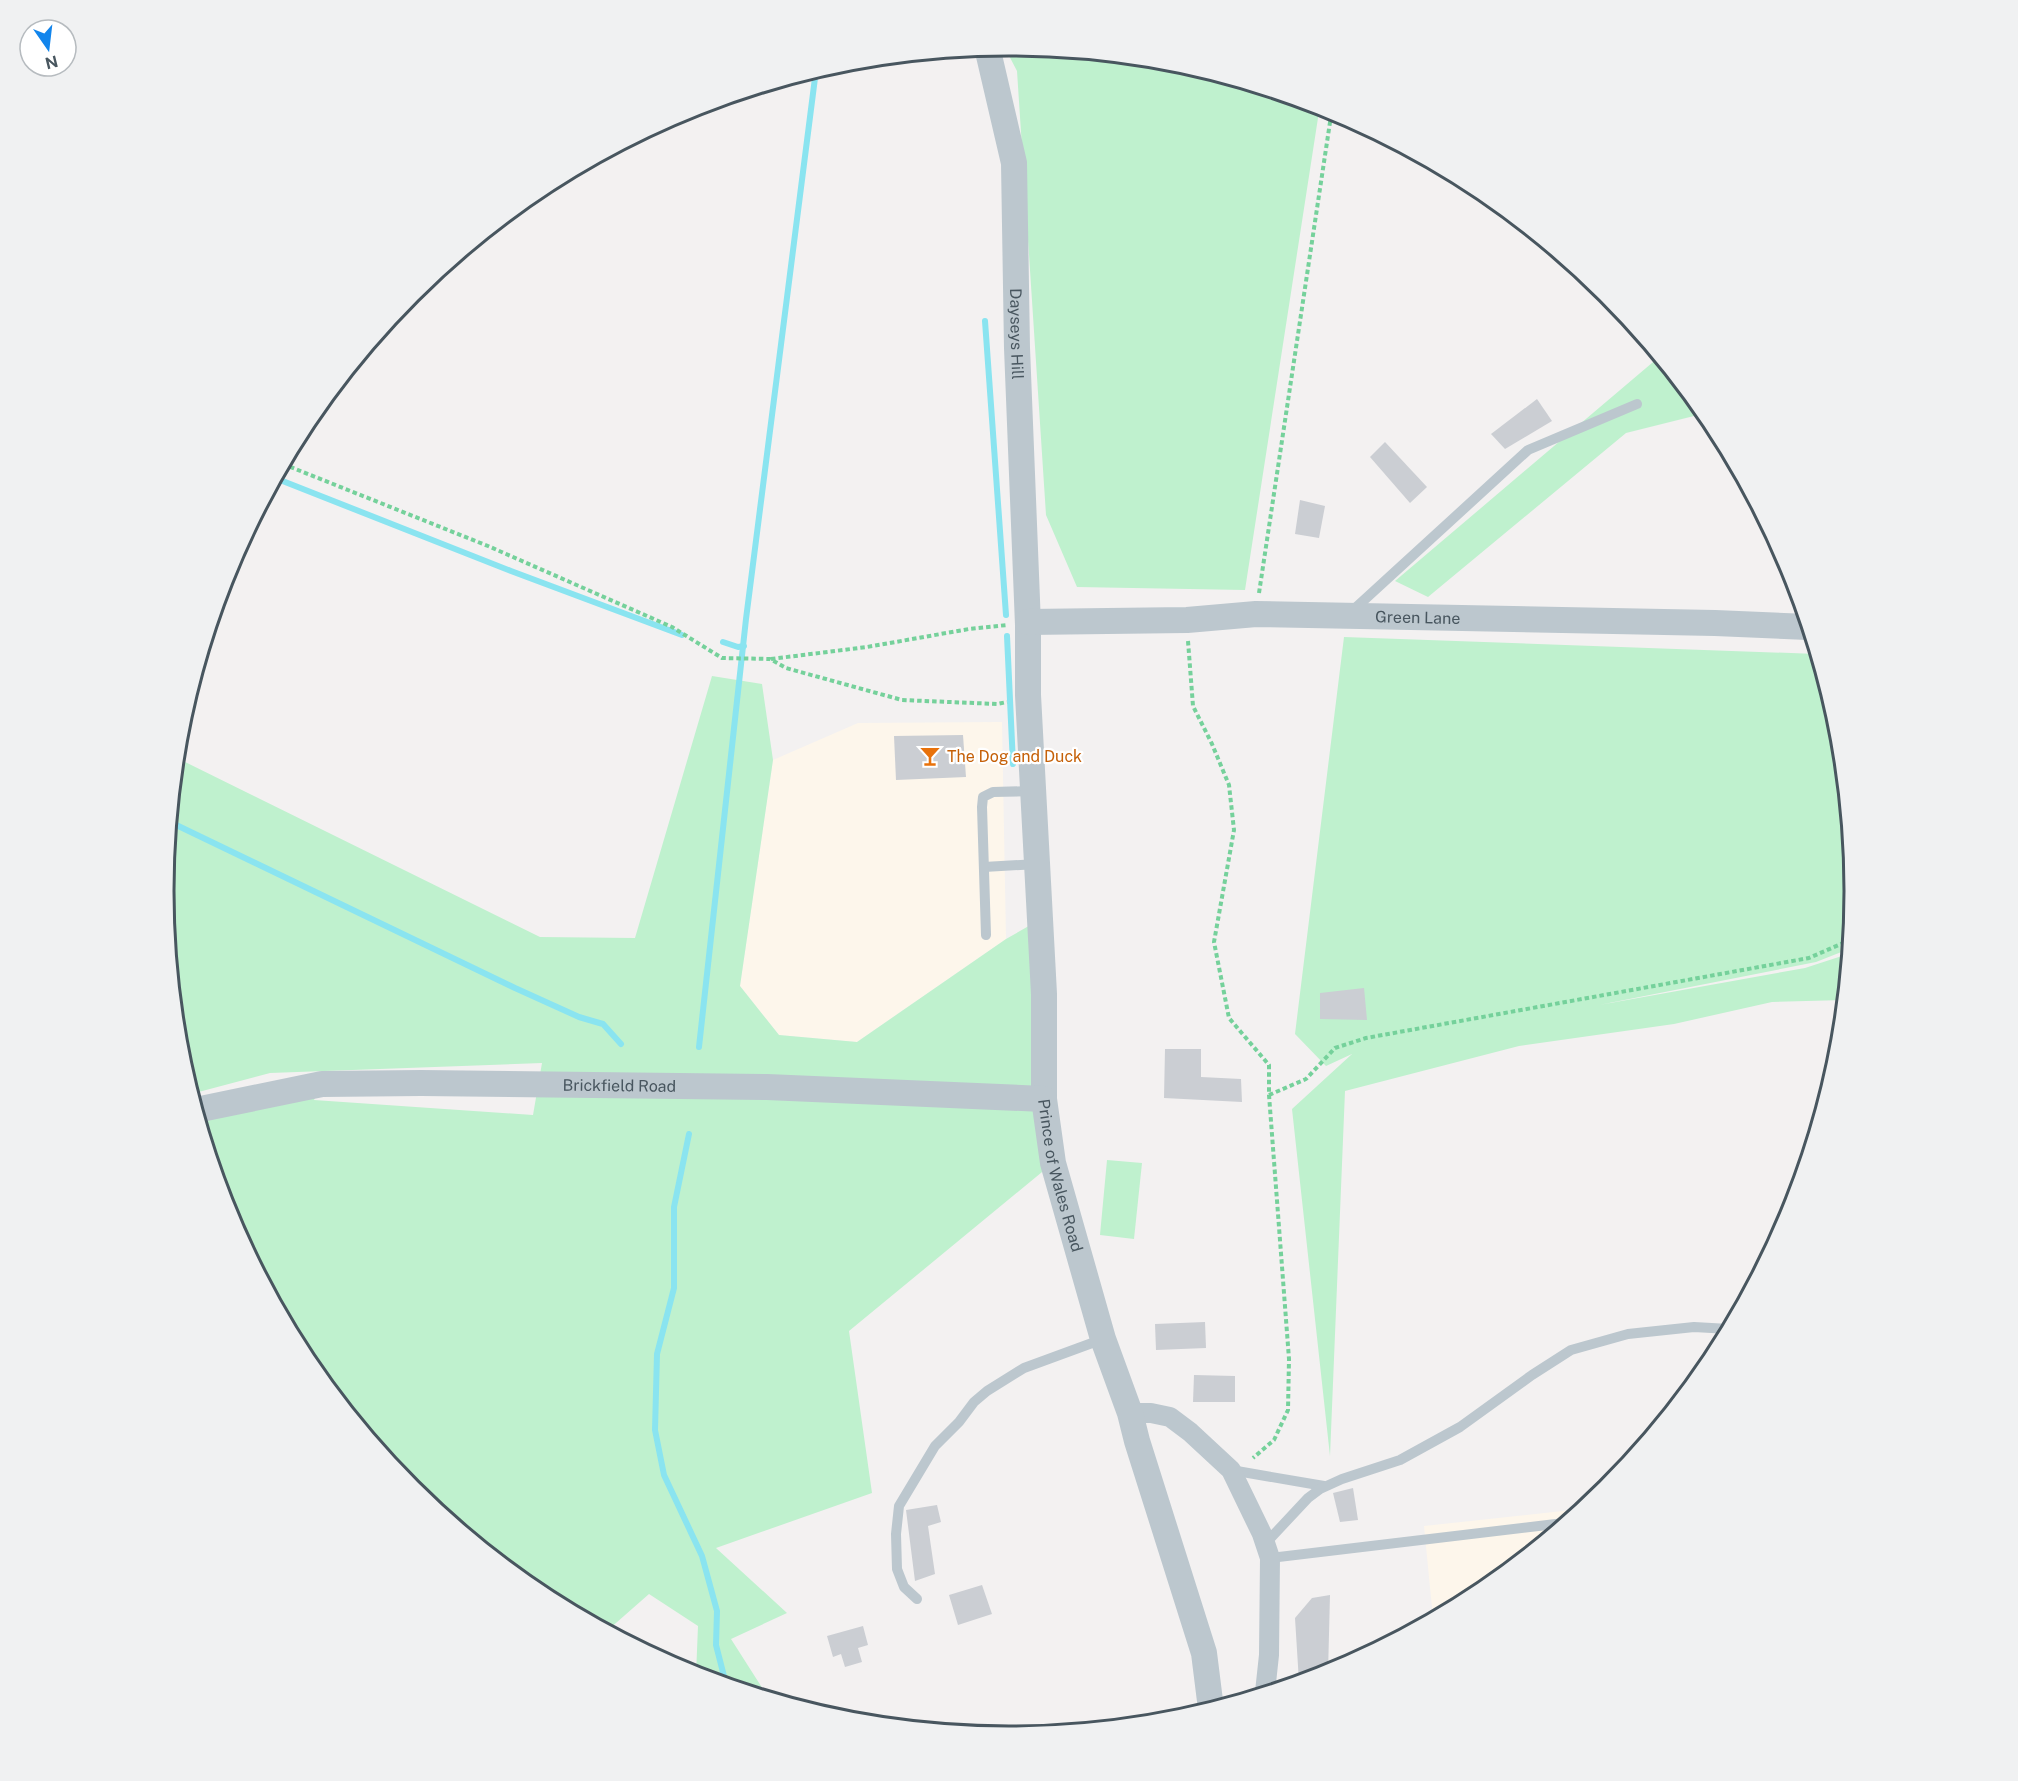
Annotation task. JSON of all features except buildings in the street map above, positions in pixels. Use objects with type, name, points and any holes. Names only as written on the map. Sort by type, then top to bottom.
[{"type":"street","name":"Dayseys Hill","points":[[989,56],[1014,163],[1017,348],[1028,623]]},
{"type":"street","name":"Green Lane","points":[[1028,623],[1186,620],[1256,614],[1704,622],[1801,627]]},
{"type":"street","name":"Prince of Wales Road","points":[[1028,623],[1028,695],[1044,994],[1044,1099],[1053,1163],[1103,1339],[1130,1413],[1204,1653],[1210,1700]]},
{"type":"street","name":"Brickfield Road","points":[[203,1109],[322,1084],[445,1083],[767,1087],[1044,1099]]},
{"type":"street","points":[[1130,1413],[1151,1413],[1170,1418],[1190,1432],[1231,1470],[1262,1534],[1267,1551],[1269,1655],[1266,1684]]},
{"type":"lane","points":[[1347,616],[1528,450],[1637,404]]},
{"type":"lane","points":[[986,935],[983,797],[993,792],[1034,791]]},
{"type":"lane","points":[[984,867],[1038,864]]},
{"type":"lane","points":[[1267,1551],[1308,1498],[1324,1486],[1393,1462],[1460,1427],[1571,1350],[1628,1334],[1694,1328],[1719,1329]]},
{"type":"lane","points":[[917,1599],[904,1587],[897,1569],[896,1534],[899,1506],[935,1446],[959,1422],[974,1402],[987,1391],[1024,1368],[1103,1339]]},
{"type":"lane","points":[[1231,1470],[1324,1486]]},
{"type":"lane","points":[[1267,1551],[1553,1524]]},
{"type":"path","points":[[1256,614],[1330,120]]},
{"type":"path","points":[[290,467],[521,560],[672,627],[722,658],[770,659],[867,647],[969,629],[1028,623]]},
{"type":"path","points":[[1186,620],[1194,706],[1229,785],[1234,830],[1214,942],[1229,1018],[1269,1065],[1269,1095],[1289,1359],[1288,1410],[1274,1440],[1244,1466],[1231,1470]]},
{"type":"path","points":[[770,659],[786,668],[902,700],[1006,703]]},
{"type":"path","points":[[1269,1095],[1306,1079],[1335,1048],[1366,1038],[1809,958],[1842,943]]},
{"type":"shaded area","points":[[1002,722],[1006,939],[857,1042],[779,1035],[740,986],[773,760],[858,723]]},
{"type":"shaded area","points":[[1568,1510],[1517,1553],[1473,1585],[1432,1610],[1424,1526]]},
{"type":"green space","points":[[1009,56],[1064,57],[1118,63],[1225,84],[1318,115],[1245,590],[1077,587],[1046,515],[1017,71]]},
{"type":"green space","points":[[1654,361],[1695,416],[1626,433],[1428,597],[1395,581]]},
{"type":"green space","points":[[1344,637],[1810,654],[1828,728],[1837,782],[1844,890],[1841,952],[1816,962],[1599,1005],[1805,968],[1841,956],[1837,1000],[1772,1002],[1674,1024],[1519,1046],[1345,1091],[1330,1456],[1292,1109],[1352,1054],[1326,1066],[1295,1034]]},
{"type":"green space","points":[[712,676],[762,684],[773,760],[740,986],[779,1035],[857,1042],[1006,939],[1041,919],[1053,1163],[849,1331],[872,1493],[716,1548],[787,1613],[731,1639],[762,1687],[696,1665],[698,1626],[649,1594],[613,1625],[545,1585],[501,1553],[458,1518],[381,1441],[347,1399],[286,1308],[260,1260],[238,1210],[218,1159],[203,1109],[322,1084],[314,1100],[533,1115],[542,1063],[270,1073],[199,1092],[181,999],[176,945],[174,890],[176,836],[184,762],[540,937],[635,938]]},
{"type":"green space","points":[[1107,1160],[1142,1163],[1134,1239],[1100,1235]]},
{"type":"waterway","points":[[699,1047],[746,619],[815,79]]},
{"type":"waterway","points":[[985,321],[1006,615]]},
{"type":"waterway","points":[[282,481],[511,571],[682,635]]},
{"type":"waterway","points":[[1007,636],[1013,764]]},
{"type":"waterway","points":[[723,642],[738,647],[744,646]]},
{"type":"waterway","points":[[177,825],[515,988],[579,1017],[603,1024],[621,1044]]},
{"type":"waterway","points":[[689,1134],[674,1207],[674,1288],[657,1354],[655,1430],[664,1475],[702,1556],[717,1611],[716,1645],[724,1675]]},
{"type":"place","name":"The Dog and Duck","points":[[930,756]]}]
